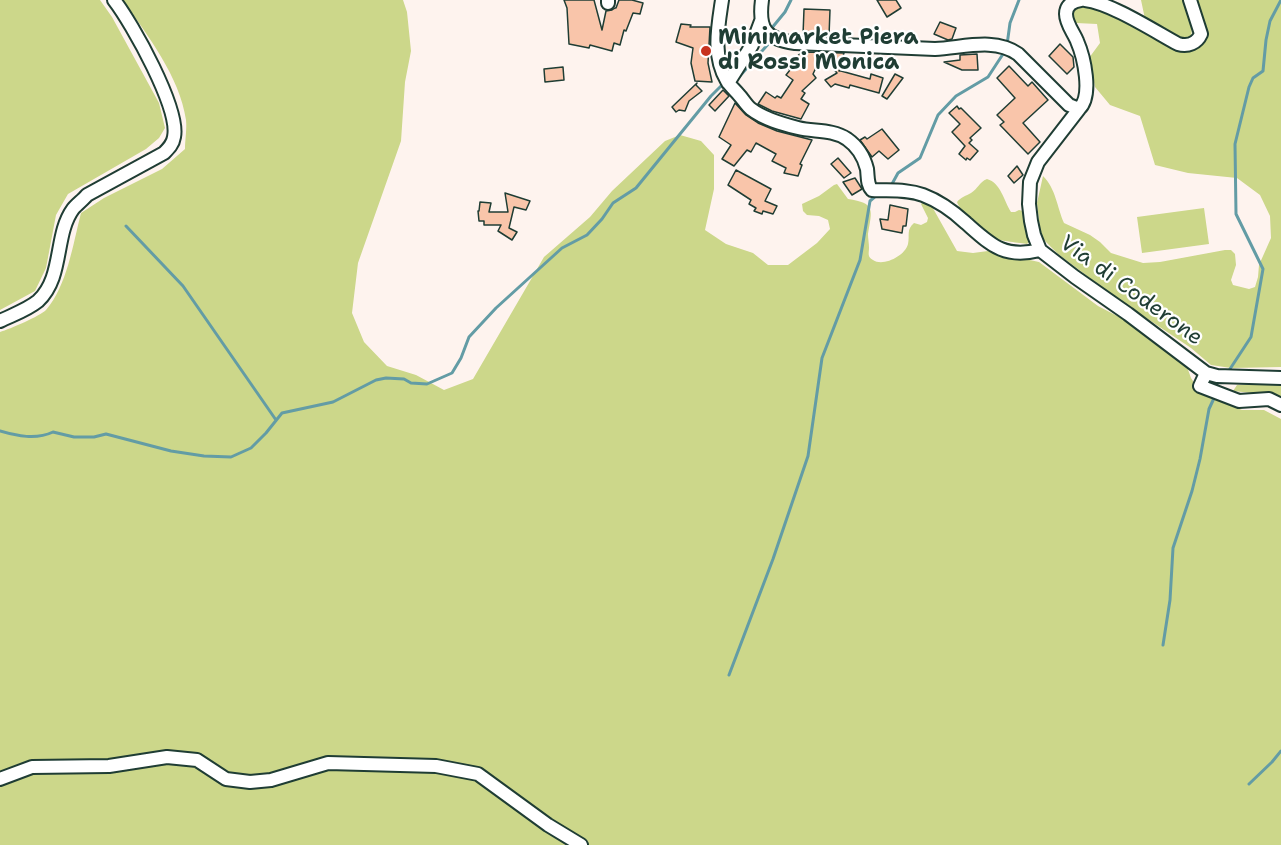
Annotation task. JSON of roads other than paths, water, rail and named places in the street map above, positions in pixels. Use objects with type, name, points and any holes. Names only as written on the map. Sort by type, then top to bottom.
[{"type":"street","points":[[0,321],[29,306],[43,295],[53,278],[65,229],[73,209],[87,195],[164,153],[171,147],[175,136],[175,124],[166,94],[137,37],[114,0]]},
{"type":"street","points":[[722,0],[717,45],[720,64],[728,83],[751,109],[786,125],[826,131],[848,139],[861,154],[867,170],[869,187],[872,190],[909,191],[931,199],[946,207],[992,246],[1016,252],[1028,253],[1040,250]]},
{"type":"street","points":[[728,83],[752,45],[761,21],[762,0]]},
{"type":"street","points":[[761,21],[770,35],[781,41],[795,43],[935,49],[969,45],[1002,46],[1018,54],[1069,105],[1079,109],[1084,105],[1086,78],[1079,45],[1066,14],[1071,2],[1091,1],[1113,9],[1178,44],[1186,46],[1195,42],[1201,34],[1190,0]]},
{"type":"street","name":"Via di Coderone","points":[[1079,109],[1038,162],[1030,182],[1031,221],[1040,250],[1206,373],[1217,376],[1281,378]]},
{"type":"street","points":[[1206,373],[1200,386],[1239,400],[1269,399],[1281,405]]},
{"type":"street","points":[[0,778],[32,767],[110,766],[167,757],[197,760],[226,779],[250,782],[271,780],[328,763],[436,766],[478,774],[548,825],[581,845]]},
{"type":"waterway","points":[[771,29],[785,12],[791,0]]},
{"type":"waterway","points":[[1007,45],[1010,23],[1019,0]]},
{"type":"waterway","points":[[1228,372],[1251,337],[1263,269],[1236,214],[1235,144],[1249,87],[1253,78],[1263,71],[1270,21],[1281,0]]},
{"type":"waterway","points":[[739,77],[770,42]]},
{"type":"waterway","points":[[889,187],[898,173],[920,158],[938,115],[956,96],[988,77],[1005,51]]},
{"type":"waterway","points":[[0,431],[26,436],[40,436],[53,432],[74,437],[94,437],[106,434],[171,451],[231,457],[251,448],[282,413],[333,402],[376,380],[404,379],[411,383],[427,384],[452,373],[469,337],[496,308],[562,248],[587,235],[613,203],[636,188],[722,85]]},
{"type":"waterway","points":[[729,675],[773,559],[808,456],[822,358],[860,260],[870,201],[878,194]]},
{"type":"waterway","points":[[126,226],[183,286],[276,420]]},
{"type":"waterway","points":[[1163,645],[1170,600],[1173,548],[1192,491],[1209,409],[1215,396]]},
{"type":"waterway","points":[[1249,784],[1281,751]]},
{"type":"place","name":"Minimarket Piera di Rossi Monica","points":[[706,51]]}]
